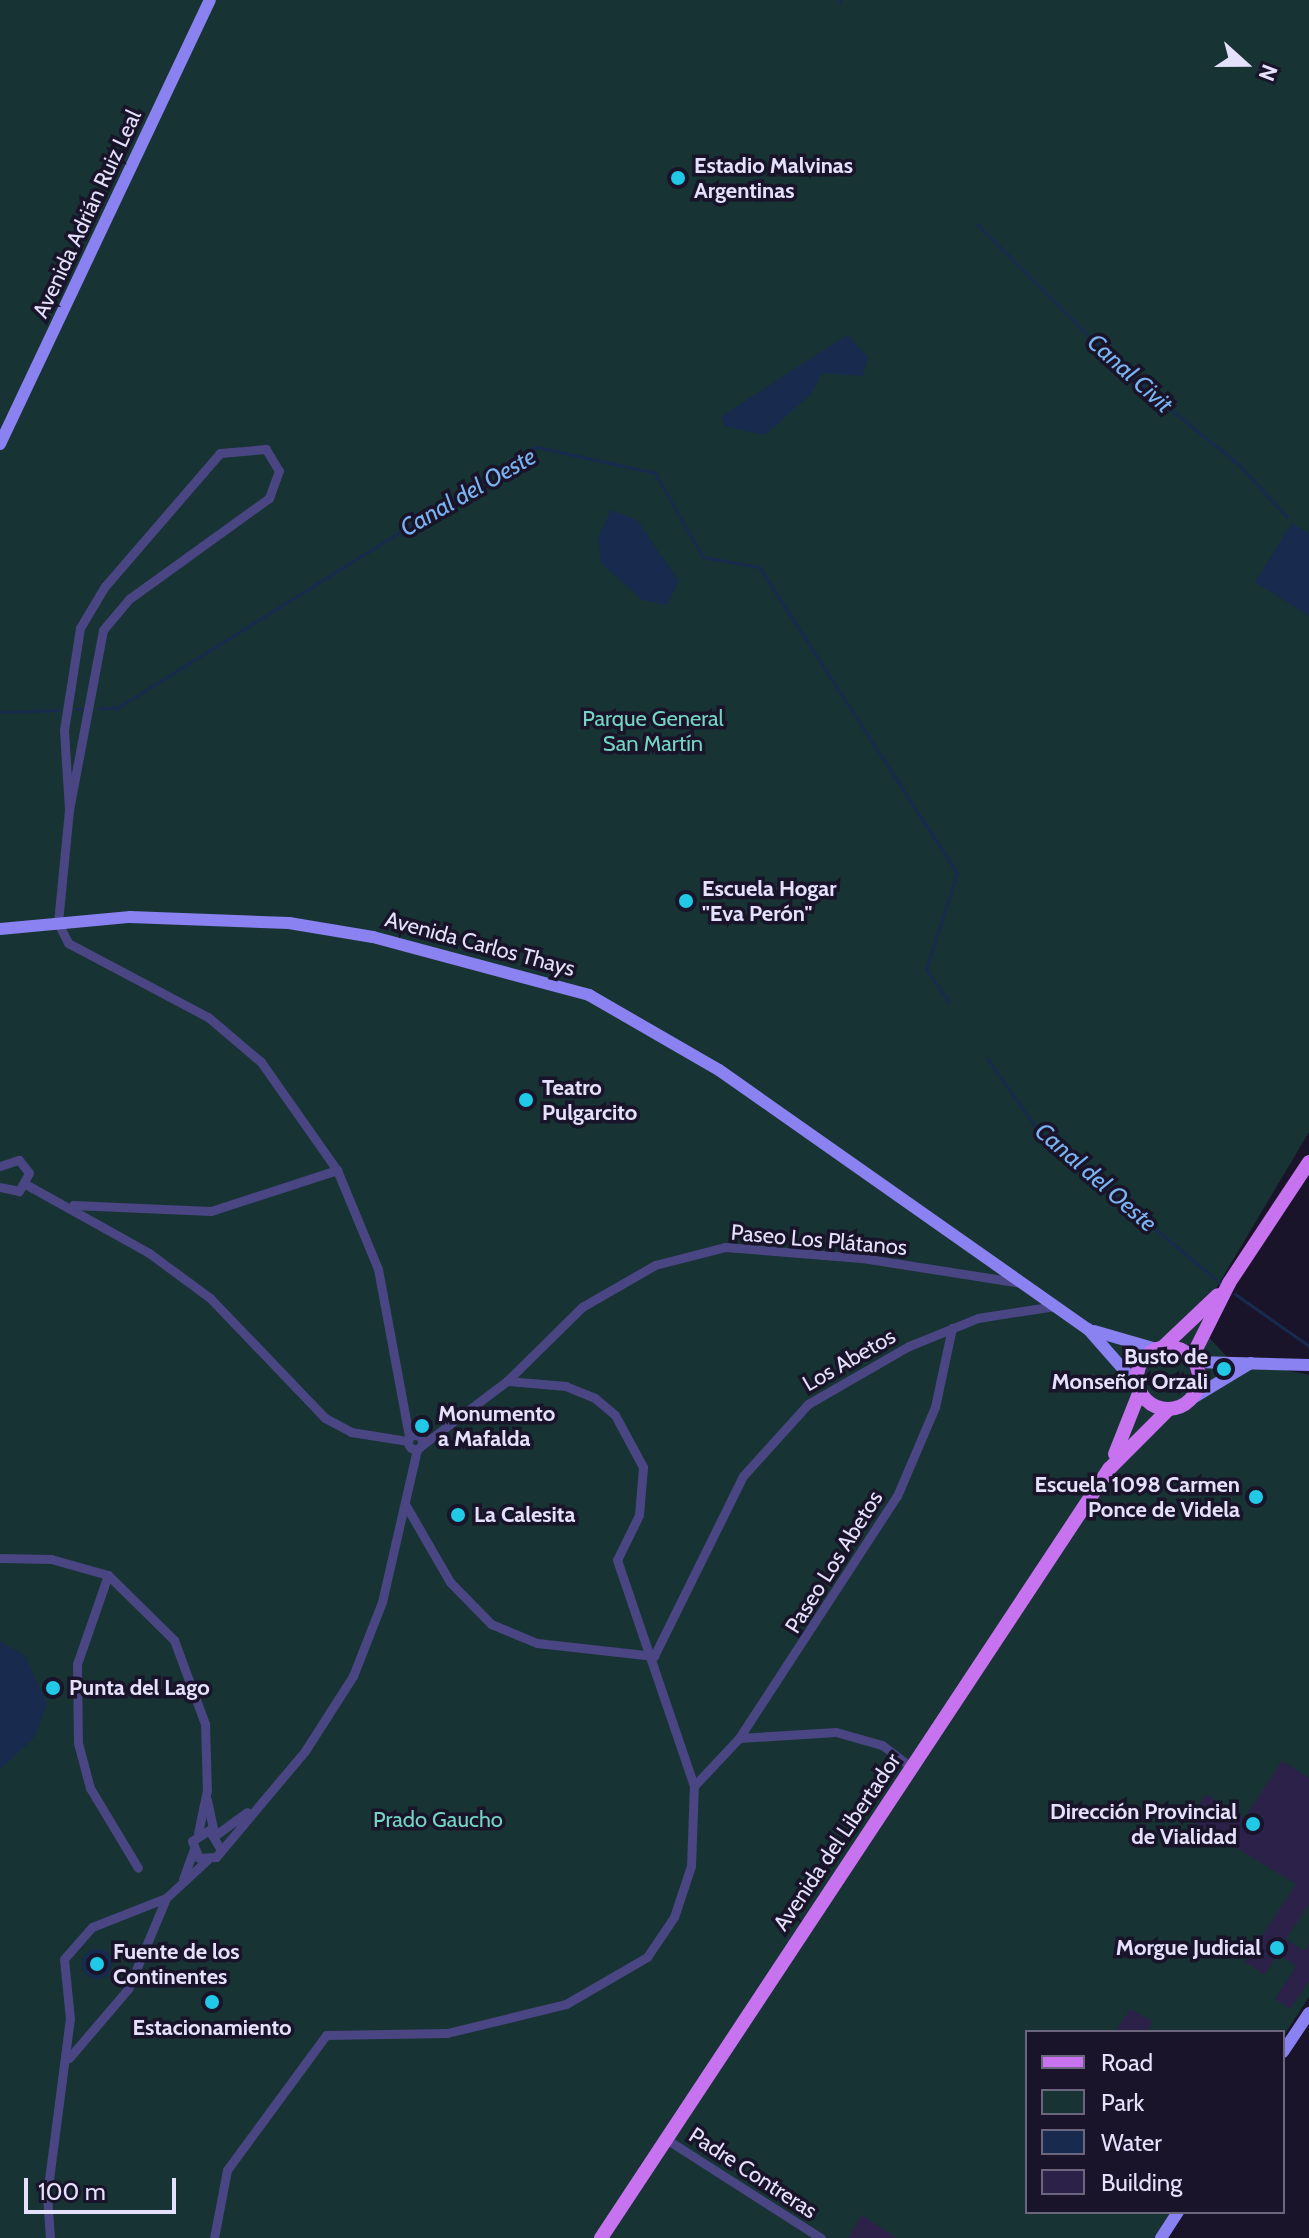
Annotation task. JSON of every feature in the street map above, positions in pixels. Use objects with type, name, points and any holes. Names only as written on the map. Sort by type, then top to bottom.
[{"type":"main road","points":[[1229,1283],[1139,1365],[1139,1388],[1169,1409],[1191,1399],[1199,1380],[1194,1360],[1229,1283],[1309,1162]]},
{"type":"main road","points":[[1160,1348],[1194,1360]]},
{"type":"main road","name":"Avenida del Libertador","points":[[1109,1469],[1139,1388]]},
{"type":"main road","name":"Avenida del Libertador","points":[[601,2238],[1109,1469],[1169,1409]]},
{"type":"street","name":"Avenida Adrián Ruiz Leal","points":[[0,444],[210,0]]},
{"type":"street","points":[[66,2064],[87,2029],[128,1989],[143,1944],[166,1898],[183,1879],[221,1850],[256,1805],[305,1751],[353,1676],[382,1602],[412,1459],[414,1442],[403,1419],[378,1269],[337,1170],[261,1062],[208,1017],[68,943],[58,923],[69,810],[103,630],[129,599],[269,498],[279,471],[266,449],[220,453],[105,586],[80,628],[64,730],[69,810]]},
{"type":"street","name":"Avenida Carlos Thays","points":[[0,929],[143,917],[289,923],[559,983],[719,1070],[1088,1329],[1139,1388]]},
{"type":"street","points":[[0,1166],[24,1163],[27,1185]]},
{"type":"street","points":[[66,1204],[211,1211],[337,1170]]},
{"type":"street","points":[[27,1185],[66,1204],[210,1298],[325,1418],[351,1432],[414,1442]]},
{"type":"street","points":[[0,1187],[14,1193],[27,1185]]},
{"type":"street","name":"Paseo Los Plátanos","points":[[414,1442],[438,1439],[507,1381],[582,1307],[655,1265],[725,1247],[862,1258],[1021,1283]]},
{"type":"street","name":"Los Abetos","points":[[654,1656],[743,1476],[774,1435],[808,1404],[952,1328],[1055,1306]]},
{"type":"street","name":"Paseo Los Abetos","points":[[694,1786],[739,1738],[897,1496],[935,1407],[952,1328]]},
{"type":"street","name":"Avenida Carlos Thays","points":[[1088,1329],[1160,1348]]},
{"type":"street","points":[[1194,1360],[1309,1365]]},
{"type":"street","points":[[1191,1399],[1251,1363]]},
{"type":"street","points":[[214,2238],[227,2170],[326,2035],[447,2033],[507,2023],[615,1982],[647,1957],[674,1917],[691,1866],[694,1786],[654,1656],[617,1560],[645,1491],[633,1441],[595,1398],[566,1386],[507,1381]]},
{"type":"street","points":[[404,1504],[450,1582],[491,1624],[537,1643],[654,1656]]},
{"type":"street","points":[[0,1558],[51,1559],[108,1575],[151,1611],[187,1662],[205,1724],[207,1796],[221,1850]]},
{"type":"street","points":[[108,1575],[77,1664],[78,1743],[90,1788],[138,1868]]},
{"type":"street","points":[[739,1738],[836,1732],[882,1745],[913,1768]]},
{"type":"street","points":[[183,1879],[207,1796]]},
{"type":"street","points":[[198,1833],[216,1833],[256,1805]]},
{"type":"street","points":[[193,1851],[207,1860]]},
{"type":"street","points":[[50,2238],[47,2195],[66,2064],[68,2003],[64,1959],[80,1934],[166,1898]]},
{"type":"street","points":[[1285,2049],[1309,2013]]},
{"type":"street","name":"Padre Contreras","points":[[666,2139],[821,2238]]},
{"type":"street","points":[[1161,2238],[1177,2214]]},
{"type":"green space","name":"Parque General San Martín","points":[[0,0],[1309,0],[1309,1132],[1214,1292],[1201,1329],[1228,1358],[1309,1375],[1309,1997],[1285,2034],[1285,2030],[1025,2030],[1025,2214],[1170,2214],[1154,2238],[0,2238]]},
{"type":"water","points":[[847,335],[868,357],[863,376],[822,373],[811,394],[765,435],[724,426],[722,416]]},
{"type":"water","points":[[611,510],[637,520],[679,581],[667,605],[642,600],[601,563],[598,538]]},
{"type":"water","points":[[1292,523],[1309,534],[1309,616],[1255,582]]},
{"type":"water","points":[[0,1641],[25,1656],[47,1704],[34,1738],[0,1769]]},
{"type":"water","points":[[97,1949],[103,1950],[111,1958],[111,1970],[103,1978],[97,1979],[91,1978],[83,1970],[82,1964],[83,1958],[91,1950]]},
{"type":"building","name":"Dirección Provincial de Vialidad","points":[[1282,1761],[1309,1778],[1309,1904],[1286,1939],[1304,1951],[1309,1943],[1309,1981],[1290,2009],[1275,1999],[1296,1966],[1278,1954],[1264,1975],[1245,1962],[1296,1884],[1189,1819],[1206,1794],[1244,1819]]},
{"type":"building","points":[[1130,2009],[1153,2022],[1148,2030],[1116,2030]]},
{"type":"building","points":[[862,2215],[897,2238],[848,2238]]},
{"type":"waterway","name":"Canal Civit","points":[[977,224],[1128,375],[1239,465],[1287,517]]},
{"type":"waterway","name":"Canal del Oeste","points":[[99,708],[117,708],[537,447],[655,473],[703,557],[759,567],[957,873],[926,969],[949,1002]]},
{"type":"waterway","points":[[76,709],[82,709]]},
{"type":"waterway","name":"Canal del Oeste","points":[[0,712],[59,710]]},
{"type":"waterway","name":"Canal del Oeste","points":[[987,1058],[1039,1132],[1220,1283]]},
{"type":"waterway","name":"Canal del Oeste","points":[[1235,1294],[1309,1346]]},
{"type":"place","name":"Estadio Malvinas Argentinas","points":[[678,178]]},
{"type":"place","name":"Escuela Hogar \"Eva Perón\"","points":[[686,901]]},
{"type":"place","name":"Teatro Pulgarcito","points":[[526,1100]]},
{"type":"place","name":"Busto de Monseñor Orzali","points":[[1224,1369]]},
{"type":"place","name":"Monumento a Mafalda","points":[[422,1426]]},
{"type":"place","name":"Escuela 1098 Carmen Ponce de Videla","points":[[1256,1497]]},
{"type":"place","name":"La Calesita","points":[[458,1515]]},
{"type":"place","name":"Punta del Lago","points":[[53,1688]]},
{"type":"place","name":"Dirección Provincial de Vialidad","points":[[1253,1824]]},
{"type":"place","name":"Morgue Judicial","points":[[1277,1948]]},
{"type":"place","name":"Fuente de los Continentes","points":[[97,1964]]},
{"type":"place","name":"Estacionamiento","points":[[212,2002]]},
{"type":"park label","name":"Prado Gaucho","points":[[438,1820]]}]
